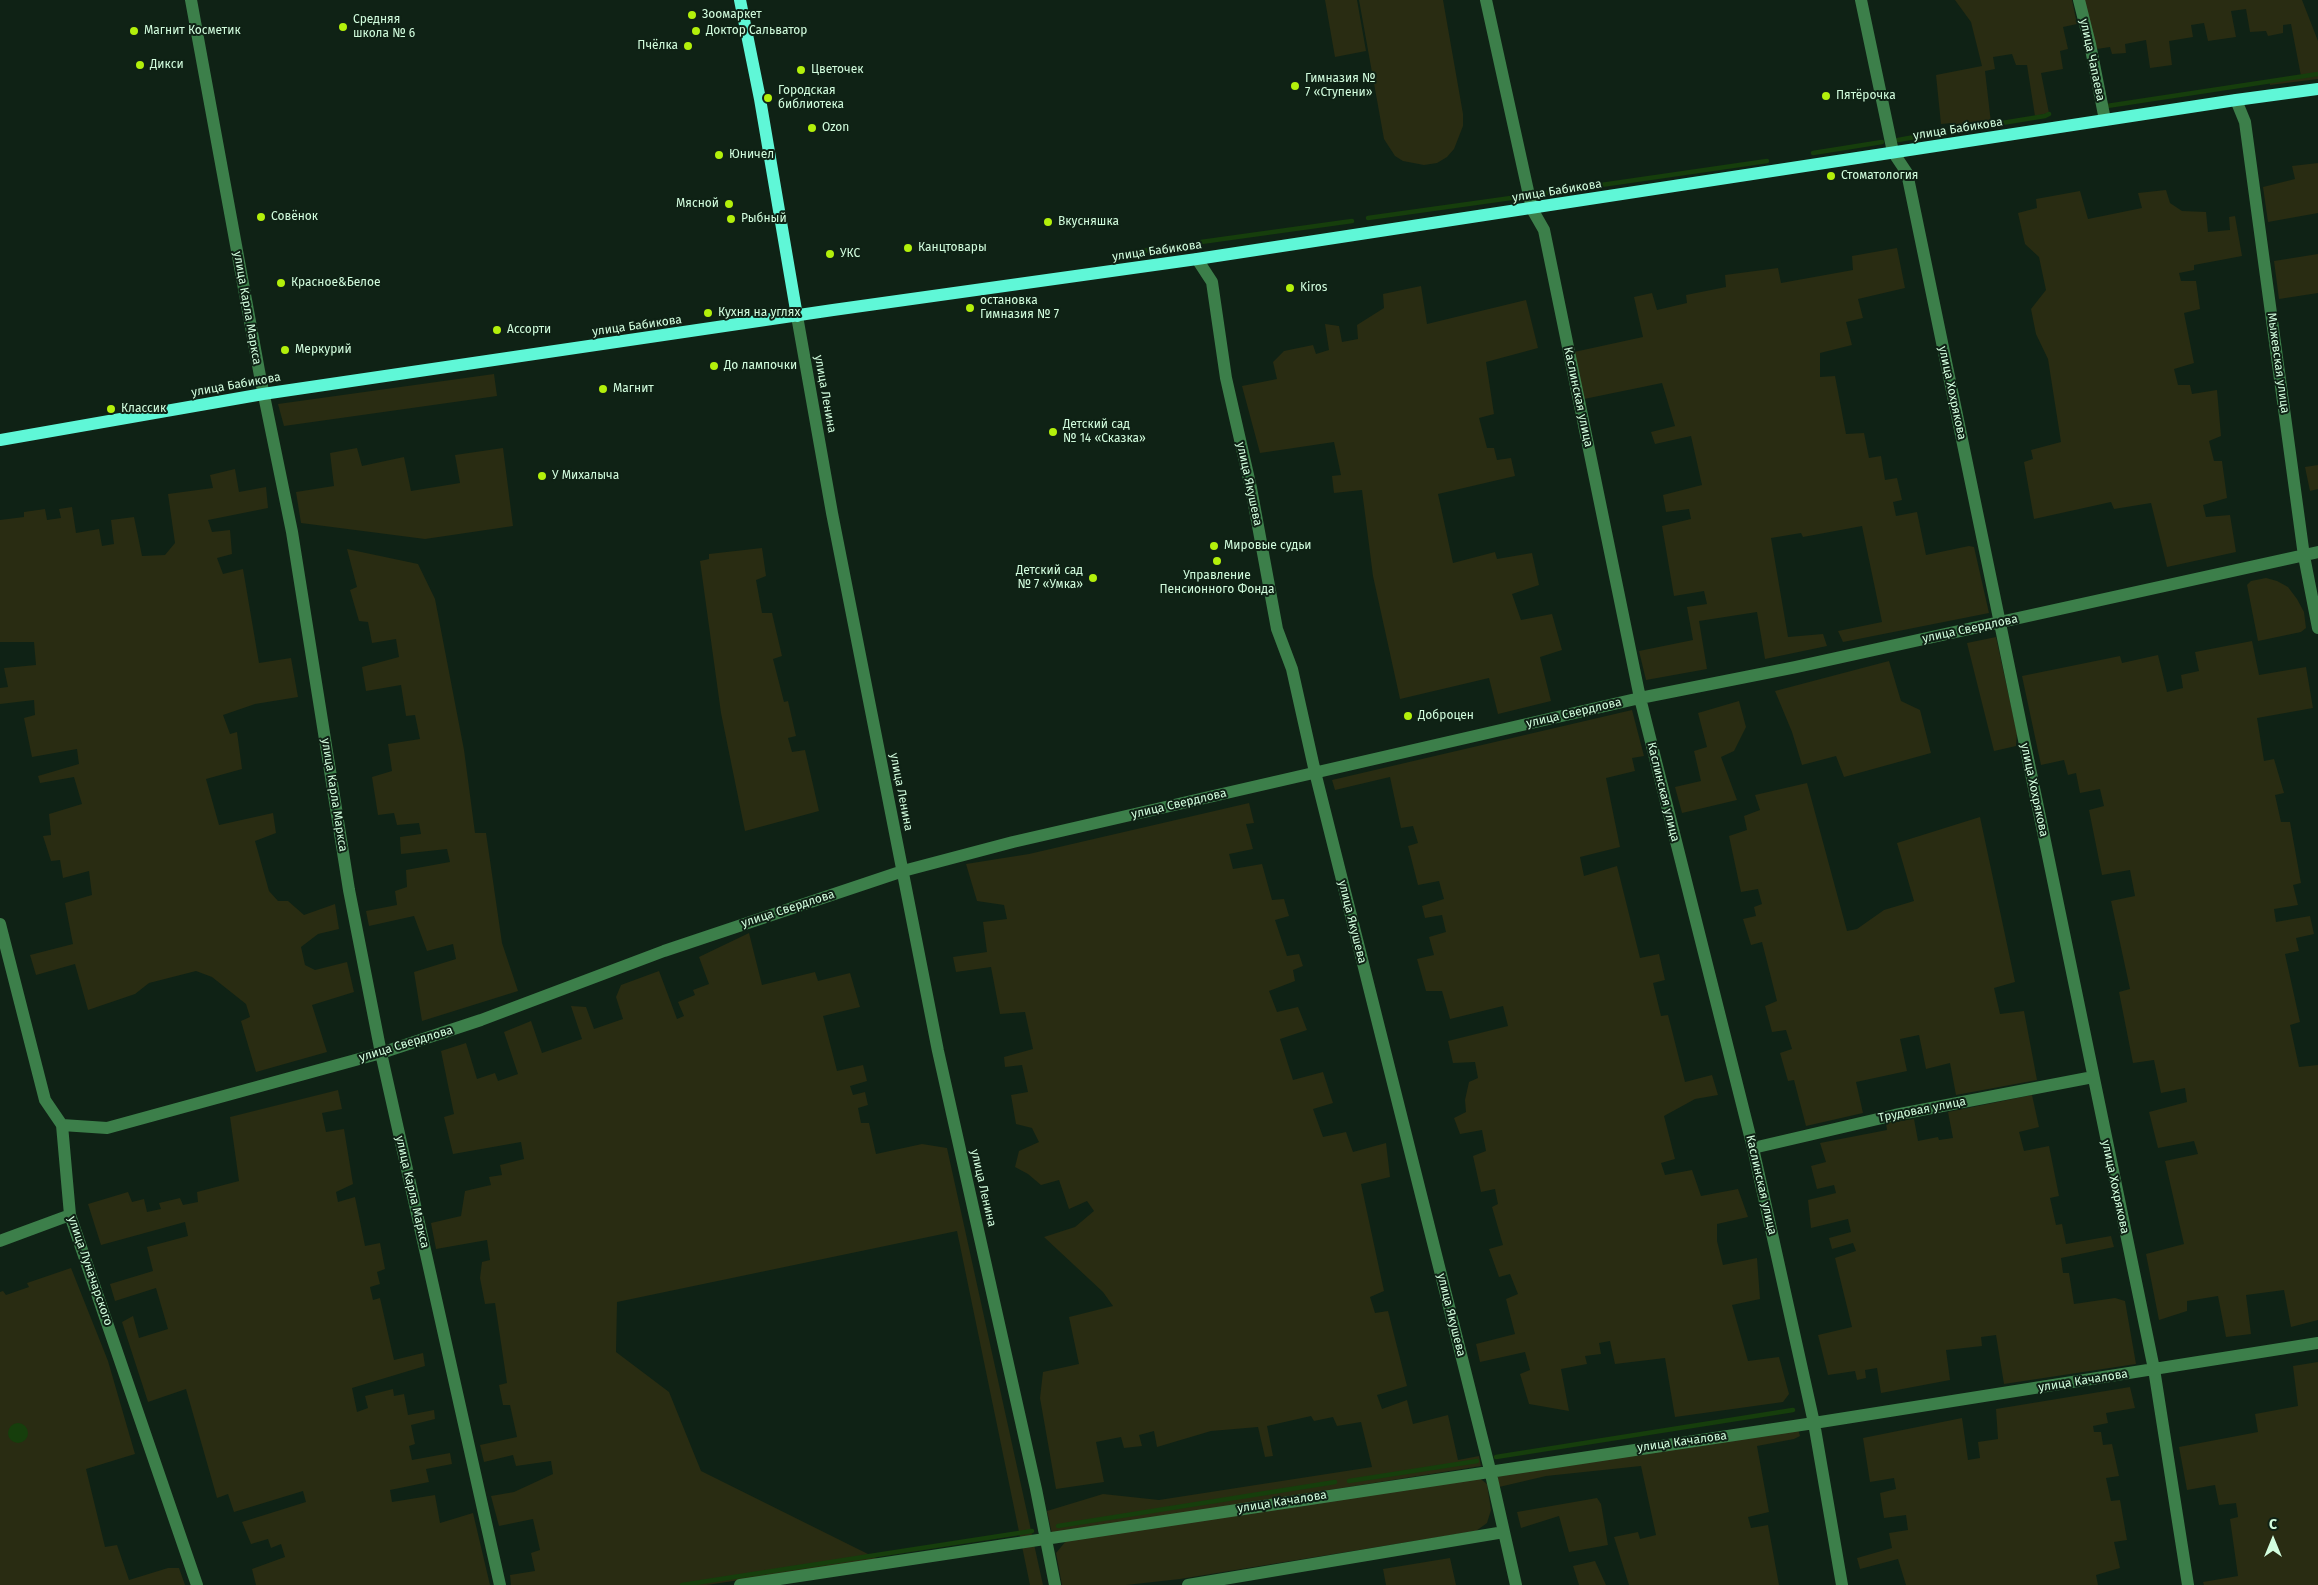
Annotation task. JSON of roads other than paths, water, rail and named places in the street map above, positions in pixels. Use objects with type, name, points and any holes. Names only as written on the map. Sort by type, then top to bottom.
[{"type":"main road","name":"улица Ленина","points":[[740,0],[760,100],[797,316]]},
{"type":"main road","name":"улица Бабикова","points":[[0,440],[263,394],[1197,259],[2318,89]]},
{"type":"street","name":"улица Карла Маркса","points":[[191,0],[263,394],[292,532],[349,890],[381,1053],[500,1585]]},
{"type":"street","name":"Каслинская улица","points":[[1486,0],[1532,209],[1544,230],[1640,698],[1752,1148],[1814,1423],[1842,1585]]},
{"type":"street","name":"улица Хохрякова","points":[[1861,0],[1893,152],[1907,173],[2092,1077],[2154,1369],[2188,1585]]},
{"type":"street","name":"улица Чапаева","points":[[2079,0],[2105,120]]},
{"type":"street","name":"Мыжевская улица","points":[[2236,100],[2245,122],[2304,556],[2318,628]]},
{"type":"street","name":"улица Якушева","points":[[1197,259],[1212,282],[1226,378],[1251,488],[1277,629],[1292,669],[1315,772],[1490,1470],[1516,1585]]},
{"type":"street","name":"улица Ленина","points":[[797,316],[832,513],[938,1051],[1055,1585]]},
{"type":"street","name":"улица Свердлова","points":[[62,1125],[107,1128],[381,1053],[481,1020],[664,951],[903,871],[1013,842],[1640,698],[1999,623],[2318,552]]},
{"type":"street","name":"улица Луначарского","points":[[0,924],[45,1100],[62,1125],[70,1215],[197,1585]]},
{"type":"street","name":"Трудовая улица","points":[[1752,1148],[1895,1115],[2092,1077]]},
{"type":"street","points":[[0,1241],[70,1215]]},
{"type":"street","name":"улица Качалова","points":[[740,1585],[1490,1470],[1814,1423],[2318,1343]]},
{"type":"street","points":[[1188,1585],[1504,1532]]},
{"type":"waterway","points":[[2107,106],[2318,74]]},
{"type":"waterway","points":[[1953,128],[1959,130],[2049,114]]},
{"type":"waterway","points":[[1898,140],[1937,133],[1941,130]]},
{"type":"waterway","points":[[1813,153],[1882,142]]},
{"type":"waterway","points":[[1539,194],[1767,161]]},
{"type":"waterway","points":[[1368,218],[1511,198]]},
{"type":"waterway","points":[[1201,242],[1352,221]]},
{"type":"waterway","points":[[1143,251],[1182,245]]},
{"type":"waterway","points":[[1496,1457],[1793,1410]]},
{"type":"waterway","points":[[1349,1481],[1477,1461]]},
{"type":"waterway","points":[[1058,1526],[1335,1482]]},
{"type":"waterway","points":[[682,1585],[1032,1531]]},
{"type":"place","name":"Зоомаркет","points":[[692,15]]},
{"type":"place","name":"Средняя школа № 6","points":[[343,27]]},
{"type":"place","name":"Магнит Косметик","points":[[134,31]]},
{"type":"place","name":"Доктор Сальватор","points":[[696,31]]},
{"type":"place","name":"Пчёлка","points":[[688,46]]},
{"type":"place","name":"Дикси","points":[[140,65]]},
{"type":"place","name":"Цветочек","points":[[801,70]]},
{"type":"place","name":"Гимназия № 7 «Ступени»","points":[[1295,86]]},
{"type":"place","name":"Пятёрочка","points":[[1826,96]]},
{"type":"place","name":"Городская библиотека","points":[[768,98]]},
{"type":"place","name":"Ozon","points":[[812,128]]},
{"type":"place","name":"Юничел","points":[[719,155]]},
{"type":"place","name":"Стоматология","points":[[1831,176]]},
{"type":"place","name":"Мясной","points":[[729,204]]},
{"type":"place","name":"Совёнок","points":[[261,217]]},
{"type":"place","name":"Рыбный","points":[[731,219]]},
{"type":"place","name":"Вкусняшка","points":[[1048,222]]},
{"type":"place","name":"Канцтовары","points":[[908,248]]},
{"type":"place","name":"УКС","points":[[830,254]]},
{"type":"place","name":"Красное&Белое","points":[[281,283]]},
{"type":"place","name":"Kiros","points":[[1290,288]]},
{"type":"place","name":"остановка Гимназия № 7","points":[[970,308]]},
{"type":"place","name":"Кухня на углях","points":[[708,313]]},
{"type":"place","name":"Ассорти","points":[[497,330]]},
{"type":"place","name":"Меркурий","points":[[285,350]]},
{"type":"place","name":"До лампочки","points":[[714,366]]},
{"type":"place","name":"Магнит","points":[[603,389]]},
{"type":"place","name":"Классик","points":[[111,409]]},
{"type":"place","name":"Детский сад № 14 «Сказка»","points":[[1053,432]]},
{"type":"place","name":"У Михалыча","points":[[542,476]]},
{"type":"place","name":"Мировые судьи","points":[[1214,546]]},
{"type":"place","name":"Управление Пенсионного Фонда","points":[[1217,561]]},
{"type":"place","name":"Детский сад № 7 «Умка»","points":[[1093,578]]},
{"type":"place","name":"Доброцен","points":[[1408,716]]}]
